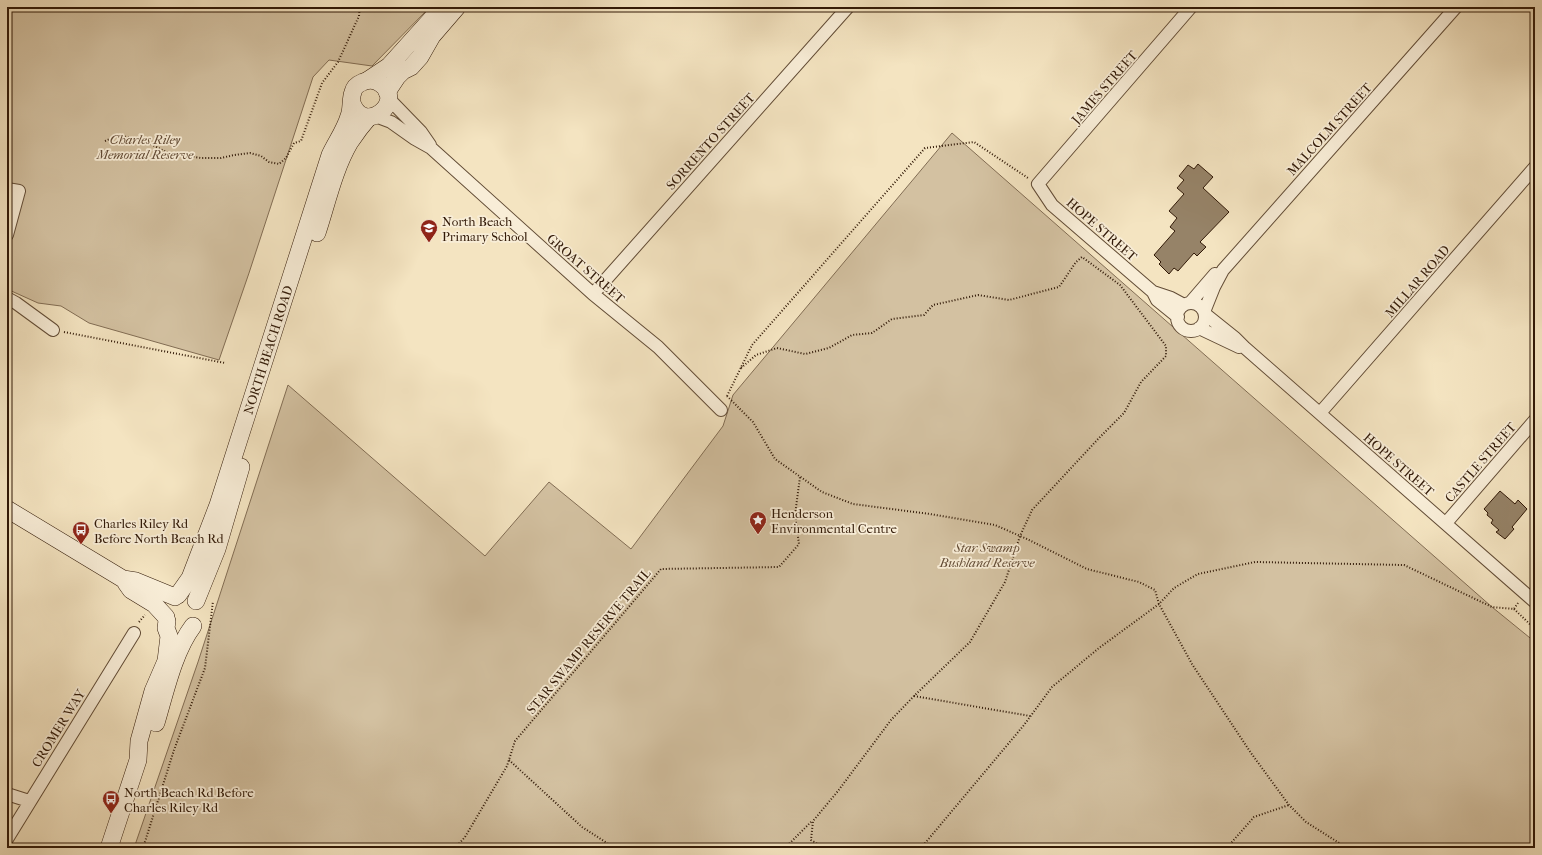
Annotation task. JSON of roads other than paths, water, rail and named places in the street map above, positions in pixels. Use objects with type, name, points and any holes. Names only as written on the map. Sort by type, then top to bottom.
[{"type":"main road","name":"NORTH BEACH ROAD","points":[[109,848],[138,760],[139,741],[153,691],[166,661],[169,636],[166,628],[166,605],[176,596],[190,578],[218,505],[330,155],[346,125],[352,103],[351,97],[355,87],[389,66],[443,7]]},
{"type":"main road","name":"NORTH BEACH ROAD","points":[[138,760],[150,743],[169,678],[182,645],[187,634],[199,617],[199,606],[196,601],[217,549],[255,421],[340,164],[360,127],[385,109],[388,95],[396,77],[402,71],[411,67],[420,57],[432,36],[457,7]]},
{"type":"main road","points":[[368,80],[380,83],[388,95]]},
{"type":"main road","points":[[352,103],[356,111],[360,114],[372,117]]},
{"type":"main road","points":[[7,509],[123,579],[136,581],[176,596],[188,596],[196,601]]},
{"type":"main road","points":[[123,579],[131,590],[154,604],[166,619],[176,628],[182,630],[193,626]]},
{"type":"street","name":"SORRENTO STREET","points":[[593,294],[848,7]]},
{"type":"street","name":"JAMES STREET","points":[[1038,184],[1191,7]]},
{"type":"street","name":"MALCOLM STREET","points":[[1204,313],[1214,287],[1223,270],[1456,7]]},
{"type":"street","name":"GROAT STREET","points":[[388,95],[421,132],[431,148]]},
{"type":"street","name":"GROAT STREET","points":[[372,117],[391,122],[431,148],[593,294],[658,347],[721,410]]},
{"type":"street","name":"MILLAR ROAD","points":[[1320,413],[1535,167]]},
{"type":"street","name":"HOPE STREET","points":[[1038,184],[1052,205],[1153,292],[1187,304]]},
{"type":"street","points":[[7,189],[19,191],[8,229]]},
{"type":"street","name":"MALCOLM STREET","points":[[1187,304],[1214,275],[1223,270]]},
{"type":"street","name":"HOPE STREET","points":[[1153,292],[1157,300],[1178,318]]},
{"type":"street","points":[[7,298],[23,307],[53,330]]},
{"type":"street","points":[[1187,304],[1200,306],[1204,313],[1204,322],[1199,328],[1194,330],[1185,329],[1181,326],[1178,318],[1179,310],[1187,304]]},
{"type":"street","name":"HOPE STREET","points":[[1204,313],[1235,338],[1531,598]]},
{"type":"street","name":"HOPE STREET","points":[[1199,328],[1236,347],[1244,347]]},
{"type":"street","name":"CASTLE STREET","points":[[1446,523],[1535,420]]},
{"type":"street","name":"CROMER WAY","points":[[7,839],[29,801],[134,633]]},
{"type":"street","points":[[7,794],[29,801]]},
{"type":"place","name":"North Beach Primary School","points":[[429,243]]},
{"type":"place","name":"Henderson Environmental Centre","points":[[758,535]]},
{"type":"place","name":"Charles Riley Rd Before North Beach Rd","points":[[81,545]]},
{"type":"place","name":"North Beach Rd Before Charles Riley Rd","points":[[111,814]]},
{"type":"park label","name":"Charles Riley Memorial Reserve","points":[[145,146]]},
{"type":"park label","name":"Star Swamp Bushland Reserve","points":[[987,554]]}]
